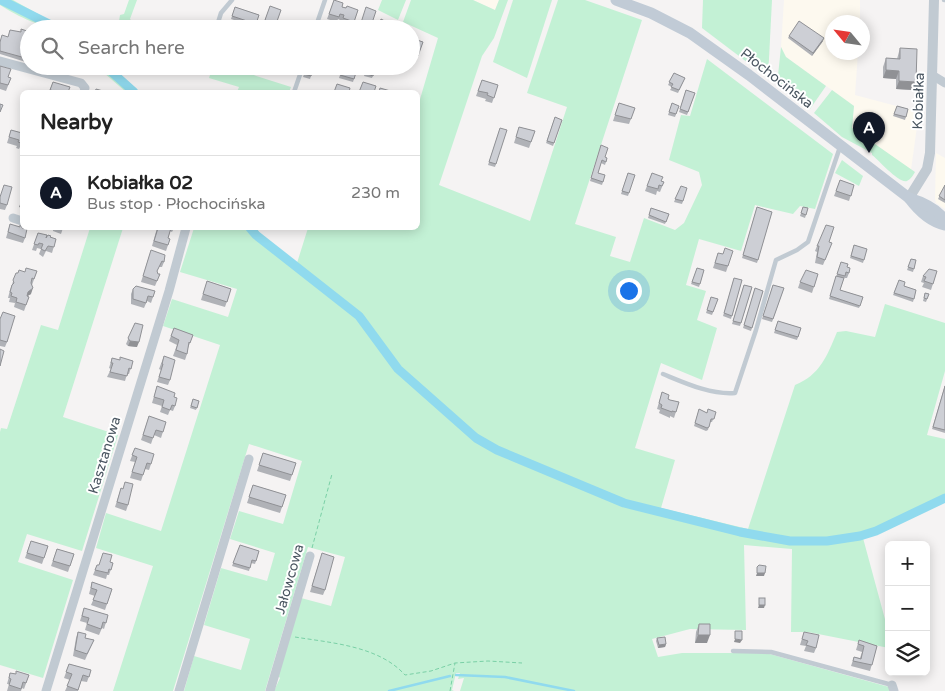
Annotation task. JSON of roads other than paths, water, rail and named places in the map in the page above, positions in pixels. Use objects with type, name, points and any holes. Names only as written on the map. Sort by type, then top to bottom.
[{"type":"main road","name":"Płochocińska","points":[[616,0],[651,13],[690,33],[749,75],[909,198],[920,211],[937,223],[945,225]]},
{"type":"main road","name":"Płochocińska","points":[[909,198],[922,202],[945,220]]},
{"type":"street","name":"Kobiałka","points":[[909,198],[922,178],[929,162],[934,0]]},
{"type":"street","points":[[0,61],[20,66]]},
{"type":"street","points":[[52,75],[81,83],[84,90]]},
{"type":"street","points":[[932,75],[945,84]]},
{"type":"street","points":[[13,218],[20,220]]},
{"type":"street","name":"Kasztanowa","points":[[46,691],[169,291],[185,230]]},
{"type":"street","points":[[179,691],[249,459]]},
{"type":"street","name":"Jałowcowa","points":[[270,691],[310,556]]},
{"type":"lane","points":[[219,20],[221,13],[232,0]]},
{"type":"lane","points":[[318,20],[325,0]]},
{"type":"lane","points":[[295,90],[300,75]]},
{"type":"lane","points":[[663,374],[692,385],[726,394],[735,393],[756,330],[776,260],[797,250],[808,242],[840,146]]},
{"type":"lane","points":[[733,651],[771,652],[893,688]]},
{"type":"waterway","points":[[1,0],[41,20]]},
{"type":"waterway","points":[[115,75],[132,90]]},
{"type":"waterway","points":[[252,230],[359,316],[398,369],[476,438],[497,450],[624,503],[740,532],[790,541],[827,541],[860,536],[876,531],[945,498]]},
{"type":"waterway","points":[[456,675],[505,677],[574,691]]},
{"type":"waterway","points":[[389,691],[450,676]]},
{"type":"place","name":"Kobiałka 02","points":[[869,153]]}]
